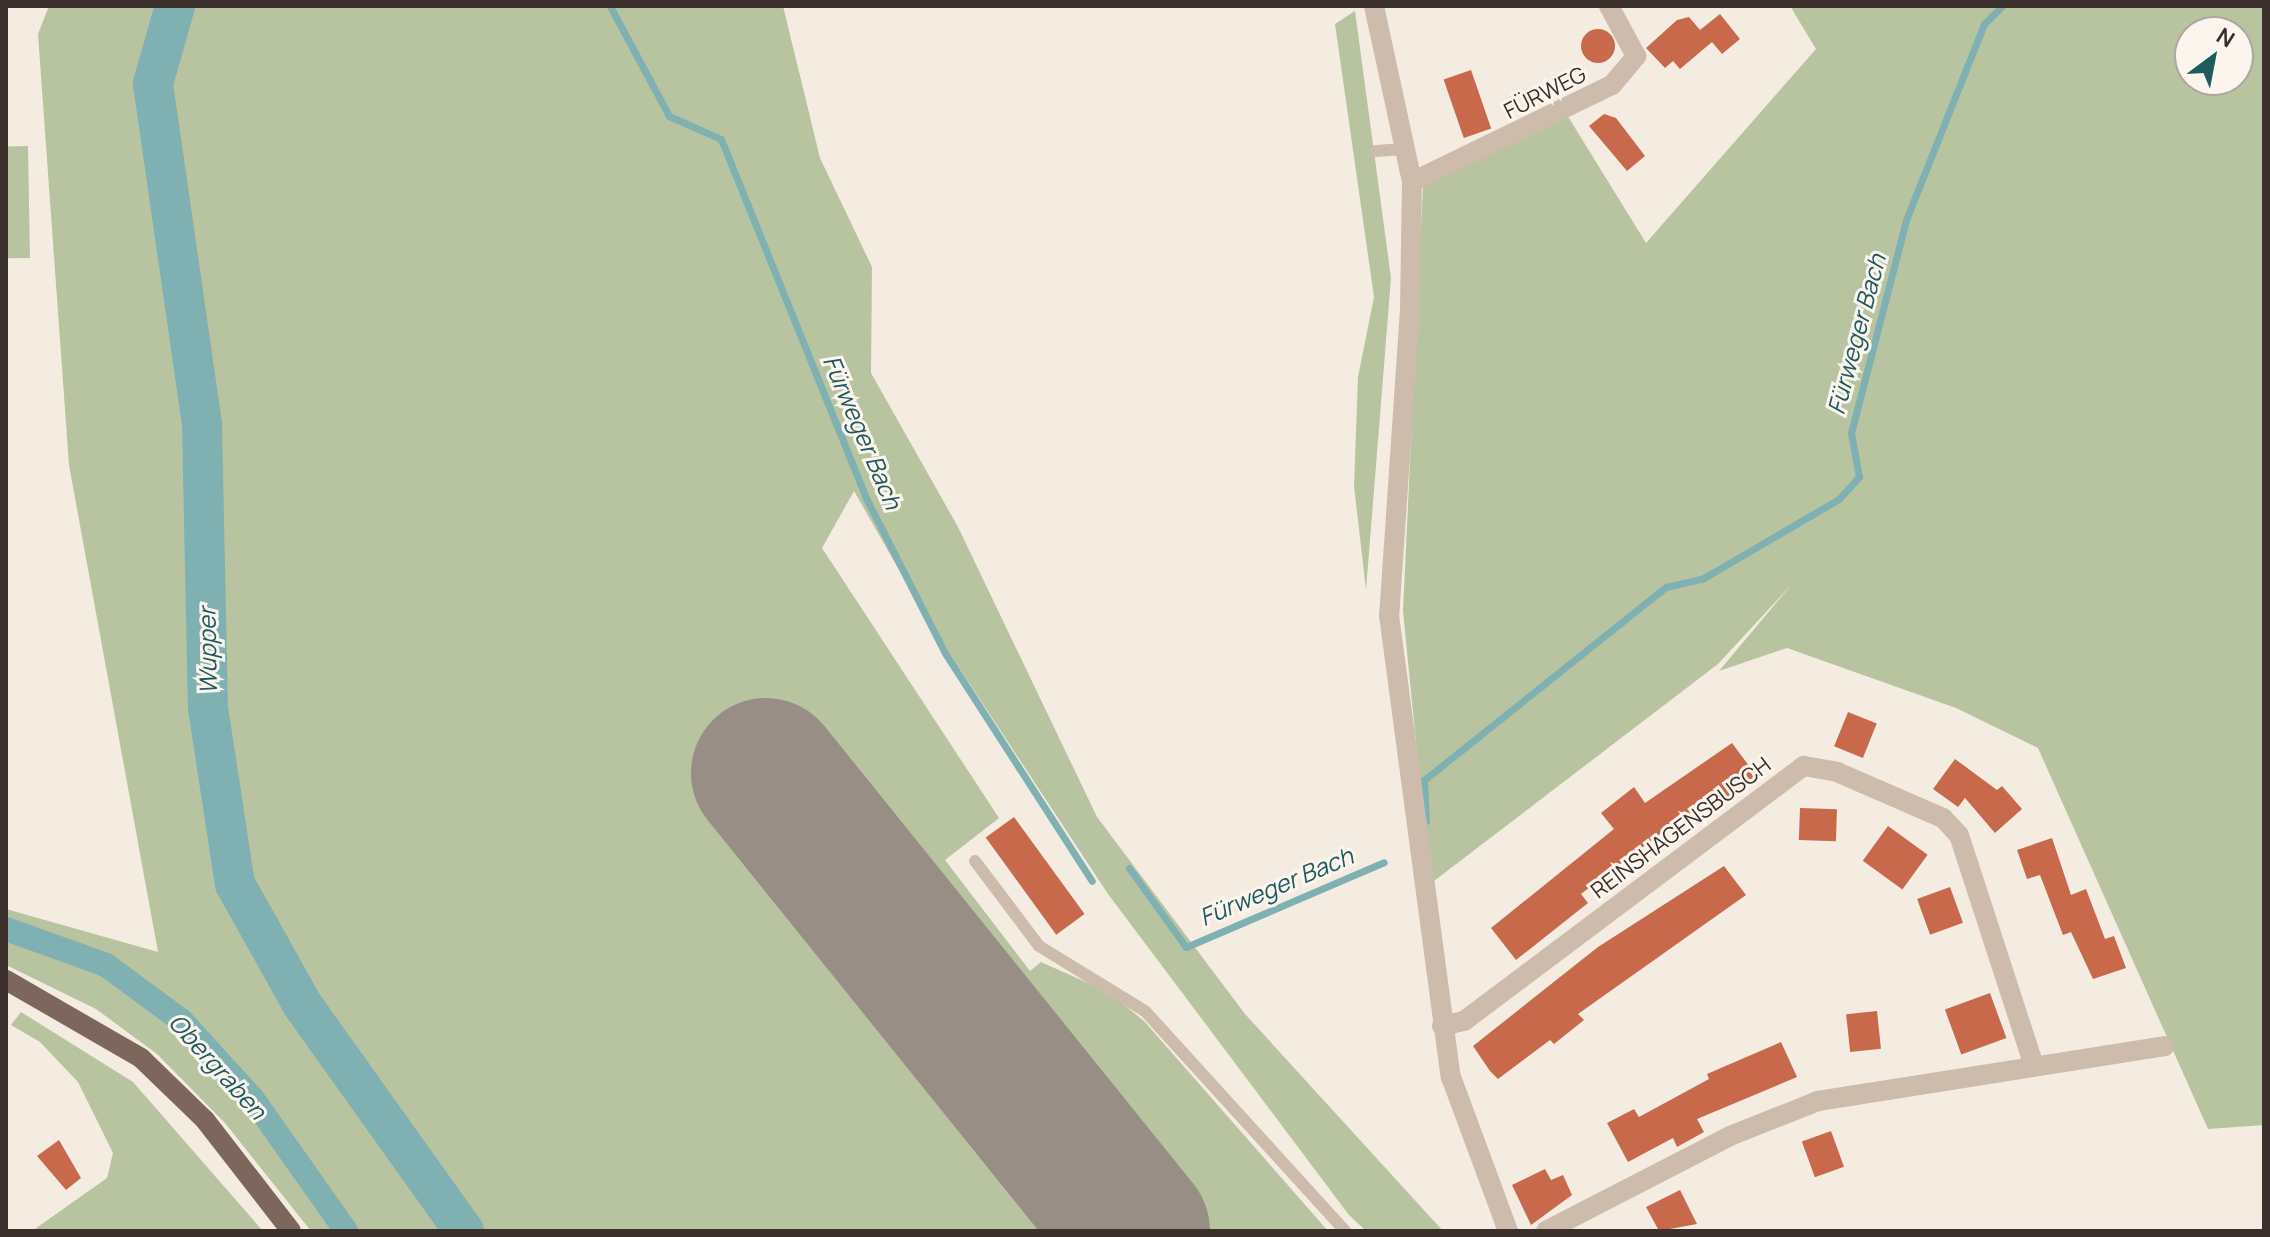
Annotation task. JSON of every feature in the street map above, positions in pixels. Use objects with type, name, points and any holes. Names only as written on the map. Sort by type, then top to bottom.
[{"type":"main road","points":[[6,980],[48,998],[175,1089],[291,1231]]},
{"type":"street","points":[[1374,6],[1412,182],[1410,310],[1389,615],[1451,1077],[1508,1231]]},
{"type":"street","name":"FÜRWEG","points":[[1412,182],[1612,85],[1636,56],[1609,6]]},
{"type":"street","name":"REINSHAGENSBUSCH","points":[[1442,1026],[1464,1021],[1804,766],[1837,772],[1943,818],[1959,835],[2034,1066]]},
{"type":"street","points":[[1546,1231],[1730,1136],[1818,1101],[2165,1046]]},
{"type":"lane","points":[[1376,151],[1407,149]]},
{"type":"lane","points":[[975,861],[1039,946],[1145,1011],[1345,1231]]},
{"type":"green space","points":[[49,6],[783,6],[820,158],[872,267],[871,373],[958,527],[1097,817],[1245,1014],[1443,1231],[1366,1231],[1349,1215],[1108,894],[927,619],[854,491],[822,548],[999,818],[945,860],[1030,971],[1041,962],[1108,992],[1144,1021],[1328,1231],[311,1231],[225,1123],[157,1054],[96,1009],[6,965],[6,909],[158,952],[69,465],[38,34]]},
{"type":"green space","points":[[1790,6],[2264,6],[2264,1125],[2208,1129],[2038,748],[1956,708],[1787,648],[1719,671],[1792,584],[1718,664],[1430,884],[1403,611],[1423,187],[1564,110],[1646,243],[1816,49]]},
{"type":"green space","points":[[1355,11],[1391,278],[1366,590],[1354,486],[1358,377],[1374,297],[1335,24]]},
{"type":"green space","points":[[6,146],[28,146],[30,258],[8,258]]},
{"type":"green space","points":[[21,1012],[133,1082],[263,1231],[32,1231],[107,1178],[113,1153],[78,1082],[40,1042],[11,1025]]},
{"type":"building","points":[[1720,14],[1740,39],[1722,54],[1712,42],[1680,69],[1673,61],[1665,68],[1646,48],[1677,20],[1689,17],[1700,30]]},
{"type":"building","points":[[1598,29],[1610,34],[1615,46],[1610,58],[1598,63],[1586,58],[1581,46],[1586,34]]},
{"type":"building","points":[[1471,70],[1491,129],[1464,138],[1444,79]]},
{"type":"building","points":[[1604,114],[1616,118],[1645,156],[1627,171],[1589,126]]},
{"type":"building","points":[[1848,712],[1877,724],[1863,758],[1834,746]]},
{"type":"building","points":[[1732,743],[1758,778],[1686,826],[1681,818],[1581,894],[1588,903],[1516,960],[1491,928],[1614,829],[1601,813],[1634,787],[1645,803]]},
{"type":"building","points":[[1955,759],[1997,790],[2002,786],[2022,809],[1995,833],[1965,798],[1958,807],[1933,789]]},
{"type":"building","points":[[1800,808],[1837,809],[1836,841],[1799,840]]},
{"type":"building","points":[[1014,817],[1085,914],[1056,935],[986,838]]},
{"type":"building","points":[[1888,826],[1928,855],[1902,890],[1863,861]]},
{"type":"building","points":[[2052,838],[2071,895],[2086,889],[2105,939],[2114,936],[2126,968],[2093,979],[2071,932],[2063,935],[2040,875],[2027,879],[2017,850]]},
{"type":"building","points":[[1724,866],[1746,895],[1578,1014],[1584,1020],[1554,1044],[1550,1040],[1498,1079],[1490,1071],[1473,1046],[1598,947]]},
{"type":"building","points":[[1950,887],[1963,923],[1930,935],[1917,899]]},
{"type":"building","points":[[1990,993],[2006,1038],[1961,1055],[1945,1009]]},
{"type":"building","points":[[1877,1011],[1881,1049],[1850,1052],[1846,1014]]},
{"type":"building","points":[[1781,1042],[1797,1077],[1697,1119],[1704,1132],[1677,1147],[1673,1138],[1628,1162],[1607,1123],[1634,1109],[1639,1117],[1709,1079],[1707,1074]]},
{"type":"building","points":[[1831,1131],[1844,1167],[1815,1177],[1802,1142]]},
{"type":"building","points":[[59,1140],[81,1178],[66,1190],[37,1156]]},
{"type":"building","points":[[1545,1169],[1551,1180],[1563,1175],[1572,1195],[1531,1225],[1512,1185]]},
{"type":"building","points":[[1680,1190],[1697,1224],[1659,1231],[1646,1207]]},
{"type":"waterway","name":"Wupper","points":[[175,6],[153,84],[202,424],[208,708],[235,884],[302,1004],[464,1231]]},
{"type":"waterway","name":"Fürweger Bach","points":[[610,6],[669,116],[721,139],[867,500],[945,653],[1092,881]]},
{"type":"waterway","name":"Fürweger Bach","points":[[1426,821],[1424,780],[1666,587],[1702,579],[1839,499],[1859,477],[1851,433],[1906,220],[1984,24],[2002,6]]},
{"type":"waterway","name":"Fürweger Bach","points":[[1129,868],[1186,947],[1384,862]]},
{"type":"waterway","name":"Obergraben","points":[[6,929],[106,965],[182,1021],[253,1099],[346,1231]]},
{"type":"runway","points":[[766,773],[1135,1231]]}]
